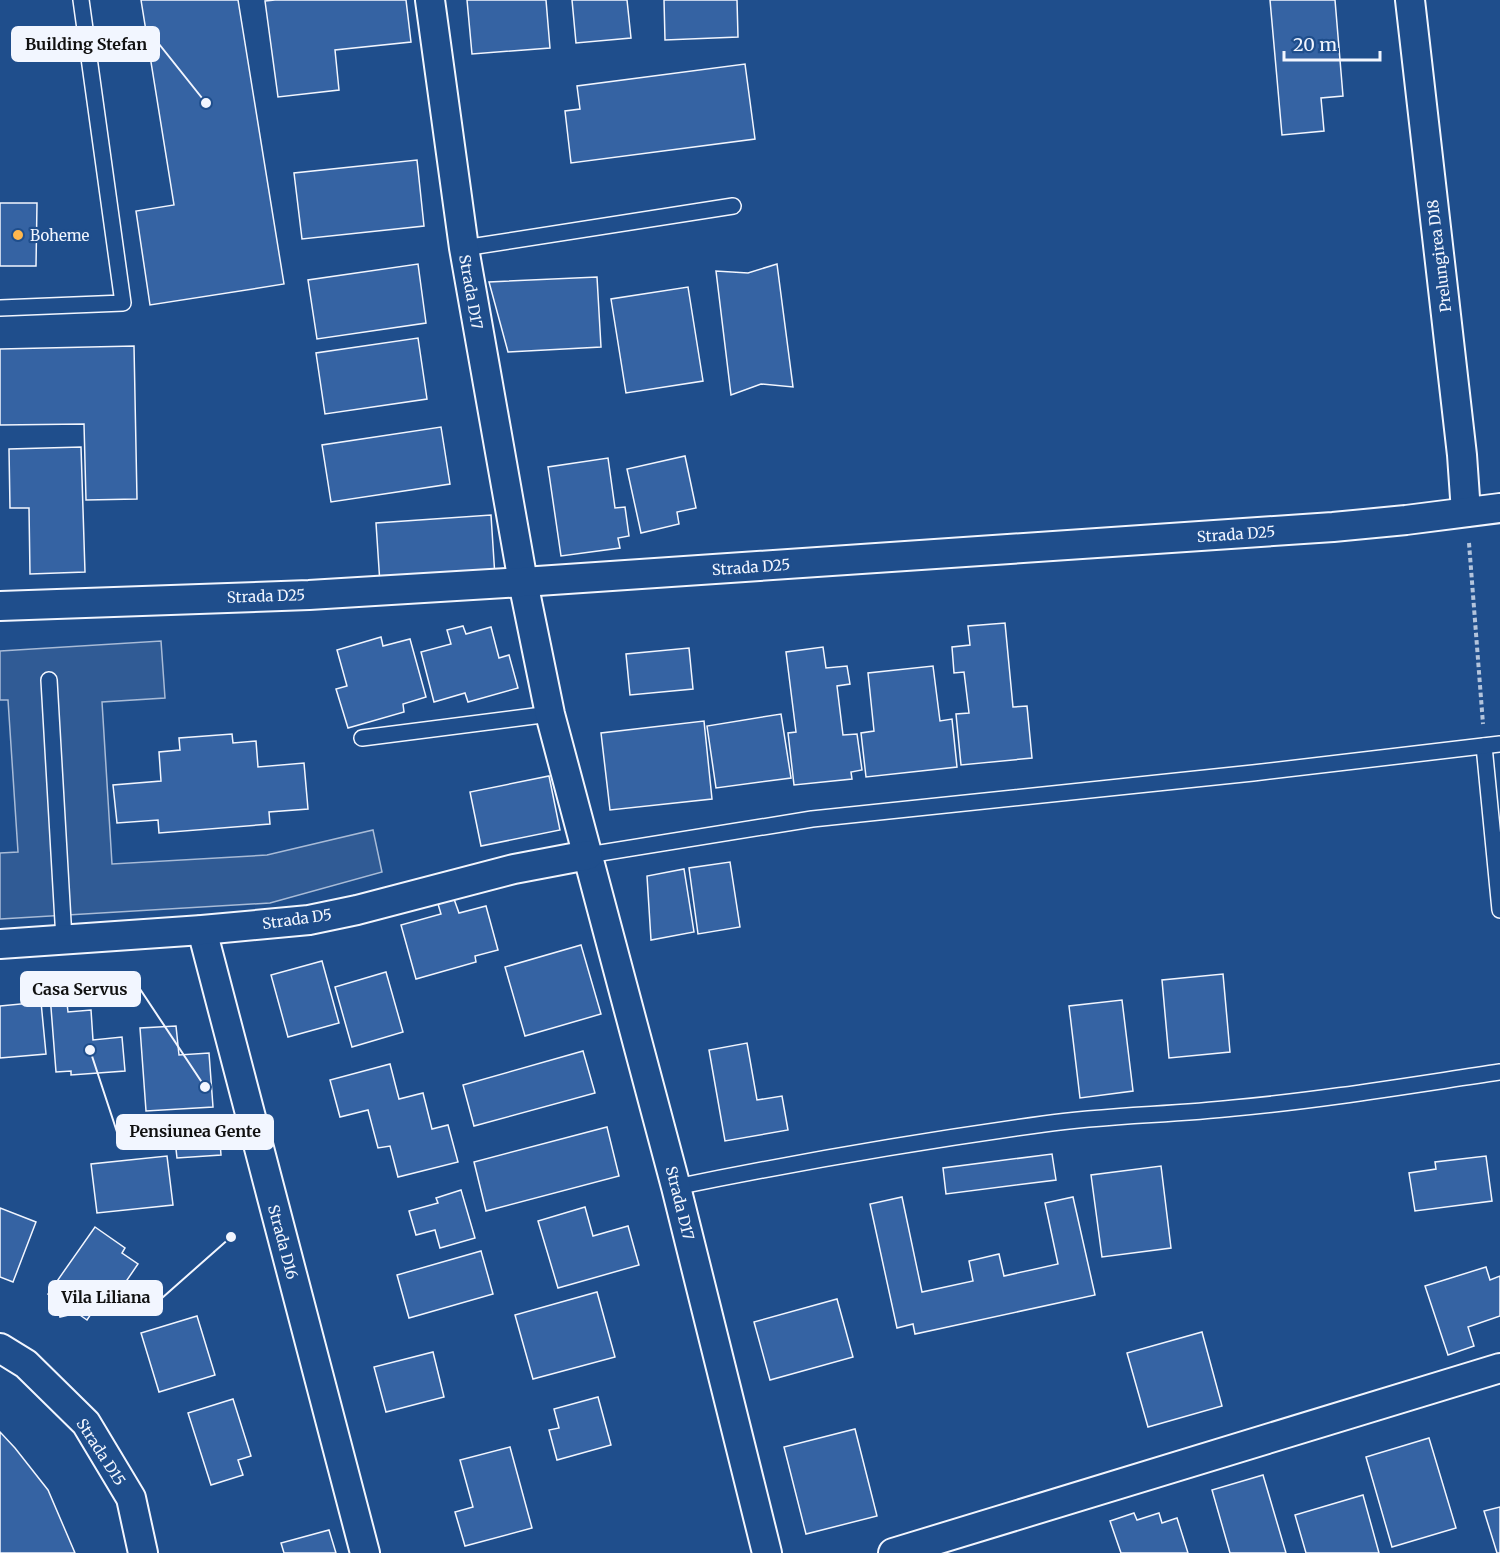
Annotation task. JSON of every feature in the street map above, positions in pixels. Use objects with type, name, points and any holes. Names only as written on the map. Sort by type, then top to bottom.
[{"type":"street","name":"Strada D17","points":[[430,0],[464,248],[523,582],[550,714],[676,1187],[767,1553]]},
{"type":"street","name":"Prelungirea D18","points":[[1410,0],[1462,455],[1466,512]]},
{"type":"street","name":"Strada D25","points":[[0,606],[309,595],[523,582],[1333,527],[1500,508]]},
{"type":"street","name":"Strada D5","points":[[0,944],[309,920],[357,910],[514,868],[588,855]]},
{"type":"street","name":"Strada D16","points":[[202,930],[365,1553]]},
{"type":"street","name":"Strada D15","points":[[0,1347],[26,1364],[86,1423],[131,1498],[143,1553]]},
{"type":"street","points":[[893,1553],[1500,1368]]},
{"type":"lane","points":[[0,308],[123,303],[81,0]]},
{"type":"lane","points":[[464,248],[733,206]]},
{"type":"lane","points":[[49,680],[64,939]]},
{"type":"lane","points":[[362,738],[550,714]]},
{"type":"lane","points":[[588,855],[812,819],[1253,773],[1492,745],[1500,910]]},
{"type":"lane","points":[[676,1187],[828,1157],[1045,1124],[1100,1117],[1183,1114],[1268,1105],[1500,1072]]},
{"type":"path","points":[[1466,512],[1492,745]]},
{"type":"shaded area","points":[[161,641],[165,698],[102,702],[112,864],[267,855],[373,830],[382,872],[270,903],[0,919],[0,853],[18,852],[8,700],[0,700],[0,651]]},
{"type":"building","points":[[141,0],[238,0],[284,284],[150,305],[136,211],[174,205]]},
{"type":"building","points":[[406,0],[411,42],[335,50],[339,90],[278,97],[265,1]]},
{"type":"building","points":[[467,0],[546,0],[550,48],[472,54]]},
{"type":"building","points":[[572,0],[627,0],[631,38],[576,43]]},
{"type":"building","points":[[664,0],[737,0],[738,37],[665,40]]},
{"type":"building","points":[[1270,0],[1335,0],[1343,96],[1321,98],[1324,131],[1282,135]]},
{"type":"building","points":[[745,64],[755,139],[571,163],[565,111],[580,109],[577,86]]},
{"type":"building","points":[[417,160],[424,226],[302,239],[294,173]]},
{"type":"building","name":"Boheme","points":[[0,203],[37,203],[36,266],[0,266]]},
{"type":"building","points":[[418,264],[426,323],[317,339],[308,280]]},
{"type":"building","points":[[777,264],[793,387],[761,384],[731,395],[716,271],[748,273]]},
{"type":"building","points":[[597,277],[601,347],[508,352],[489,282]]},
{"type":"building","points":[[688,287],[703,381],[626,393],[611,299]]},
{"type":"building","points":[[418,338],[427,399],[325,414],[316,353]]},
{"type":"building","points":[[134,346],[137,499],[86,500],[84,424],[0,425],[0,349]]},
{"type":"building","points":[[441,427],[450,484],[331,502],[322,445]]},
{"type":"building","points":[[81,447],[85,572],[30,574],[29,508],[10,508],[9,449]]},
{"type":"building","points":[[685,456],[696,508],[677,512],[679,524],[641,533],[627,469]]},
{"type":"building","points":[[608,458],[615,508],[625,507],[629,536],[618,538],[620,548],[561,556],[548,467]]},
{"type":"building","points":[[491,515],[495,577],[380,584],[376,523]]},
{"type":"building","points":[[1005,623],[1013,707],[1027,706],[1032,758],[961,765],[956,714],[969,713],[964,672],[954,673],[952,647],[970,645],[968,626]]},
{"type":"building","points":[[463,626],[466,634],[491,627],[499,658],[509,655],[518,688],[468,702],[465,693],[434,702],[421,652],[451,644],[447,630]]},
{"type":"building","points":[[381,637],[383,646],[410,639],[426,697],[403,704],[404,712],[348,728],[336,689],[347,686],[337,650]]},
{"type":"building","points":[[823,647],[826,668],[847,666],[850,684],[837,686],[843,735],[857,734],[862,770],[851,772],[852,779],[794,785],[788,733],[796,732],[786,652]]},
{"type":"building","points":[[689,648],[693,689],[630,695],[626,654]]},
{"type":"building","points":[[933,666],[940,721],[952,719],[957,767],[866,777],[861,733],[874,731],[868,673]]},
{"type":"building","points":[[781,714],[791,778],[716,788],[707,726]]},
{"type":"building","points":[[704,721],[712,799],[610,810],[601,733]]},
{"type":"building","points":[[232,734],[233,743],[256,741],[258,767],[304,763],[308,809],[269,812],[270,824],[159,833],[158,820],[117,823],[113,785],[161,781],[159,752],[180,750],[179,738]]},
{"type":"building","points":[[549,776],[560,830],[481,846],[470,792]]},
{"type":"building","points":[[730,862],[740,927],[698,934],[689,868]]},
{"type":"building","points":[[684,869],[694,932],[651,940],[647,876]]},
{"type":"building","points":[[454,899],[459,913],[486,906],[498,950],[475,956],[476,962],[416,979],[401,925],[441,914],[438,904]]},
{"type":"building","points":[[581,945],[601,1014],[525,1036],[505,967]]},
{"type":"building","points":[[322,961],[339,1023],[288,1037],[271,975]]},
{"type":"building","points":[[386,972],[403,1032],[352,1047],[335,987]]},
{"type":"building","points":[[1223,974],[1230,1052],[1169,1058],[1162,980]]},
{"type":"building","points":[[66,994],[68,1012],[91,1010],[93,1040],[122,1037],[125,1071],[71,1075],[71,1071],[56,1072],[50,995]]},
{"type":"building","points":[[1122,1000],[1133,1091],[1080,1098],[1069,1006]]},
{"type":"building","points":[[41,1002],[46,1054],[0,1058],[0,1006]]},
{"type":"building","points":[[176,1026],[179,1055],[209,1053],[213,1107],[146,1111],[140,1028]]},
{"type":"building","points":[[747,1043],[757,1100],[782,1096],[788,1130],[725,1141],[709,1050]]},
{"type":"building","points":[[583,1051],[595,1093],[474,1126],[463,1085]]},
{"type":"building","points":[[390,1064],[399,1099],[423,1093],[432,1129],[448,1125],[458,1162],[398,1177],[390,1146],[378,1148],[368,1110],[340,1117],[330,1080]]},
{"type":"building","points":[[218,1118],[221,1155],[177,1158],[173,1122]]},
{"type":"building","points":[[607,1127],[619,1176],[486,1211],[474,1162]]},
{"type":"building","points":[[1052,1154],[1056,1180],[946,1194],[943,1168]]},
{"type":"building","points":[[167,1156],[173,1205],[97,1213],[91,1164]]},
{"type":"building","points":[[1486,1156],[1492,1201],[1415,1211],[1409,1173],[1436,1169],[1435,1162]]},
{"type":"building","points":[[1161,1166],[1171,1248],[1102,1257],[1091,1175]]},
{"type":"building","points":[[461,1190],[475,1238],[440,1248],[435,1230],[416,1235],[409,1211],[438,1203],[436,1198]]},
{"type":"building","points":[[902,1197],[922,1292],[973,1281],[969,1261],[999,1254],[1004,1276],[1058,1264],[1045,1203],[1073,1197],[1095,1295],[915,1334],[913,1324],[897,1328],[870,1204]]},
{"type":"building","points":[[585,1207],[593,1236],[628,1226],[639,1265],[558,1288],[538,1221]]},
{"type":"building","points":[[0,1208],[36,1222],[13,1282],[0,1277]]},
{"type":"building","points":[[95,1227],[125,1248],[122,1253],[138,1264],[114,1299],[105,1293],[87,1320],[77,1313],[60,1317],[56,1300],[48,1294]]},
{"type":"building","points":[[481,1251],[493,1294],[409,1318],[397,1275]]},
{"type":"building","points":[[1486,1267],[1490,1280],[1500,1276],[1500,1316],[1468,1327],[1474,1346],[1448,1355],[1425,1286]]},
{"type":"building","points":[[597,1292],[615,1357],[533,1379],[515,1315]]},
{"type":"building","points":[[837,1299],[853,1357],[770,1380],[754,1322]]},
{"type":"building","points":[[197,1316],[215,1375],[159,1392],[141,1333]]},
{"type":"building","points":[[1202,1332],[1222,1406],[1148,1427],[1127,1353]]},
{"type":"building","points":[[433,1352],[444,1397],[386,1412],[374,1367]]},
{"type":"building","points":[[598,1397],[611,1445],[557,1460],[549,1430],[559,1428],[554,1409]]},
{"type":"building","points":[[233,1399],[251,1456],[238,1460],[243,1475],[211,1485],[188,1413]]},
{"type":"building","points":[[855,1429],[877,1516],[806,1534],[784,1447]]},
{"type":"building","points":[[0,1432],[48,1490],[75,1553],[0,1553]]},
{"type":"building","points":[[1429,1438],[1456,1528],[1392,1547],[1366,1457]]},
{"type":"building","points":[[510,1447],[532,1528],[465,1546],[455,1512],[473,1507],[460,1460]]},
{"type":"building","points":[[1263,1475],[1286,1553],[1230,1553],[1212,1490]]},
{"type":"building","points":[[1363,1495],[1379,1553],[1306,1553],[1295,1515]]},
{"type":"building","points":[[1500,1507],[1500,1553],[1497,1553],[1484,1511]]},
{"type":"building","points":[[1134,1513],[1137,1520],[1159,1513],[1162,1523],[1177,1518],[1188,1553],[1121,1553],[1110,1521]]},
{"type":"building","points":[[329,1530],[336,1553],[284,1553],[281,1543]]},
{"type":"place","name":"Building Stefan","points":[[206,103]]},
{"type":"place","name":"Boheme","points":[[18,235]]},
{"type":"place","name":"Pensiunea Gente","points":[[90,1050]]},
{"type":"place","name":"Casa Servus","points":[[205,1087]]},
{"type":"place","name":"Vila Liliana","points":[[231,1237]]}]
